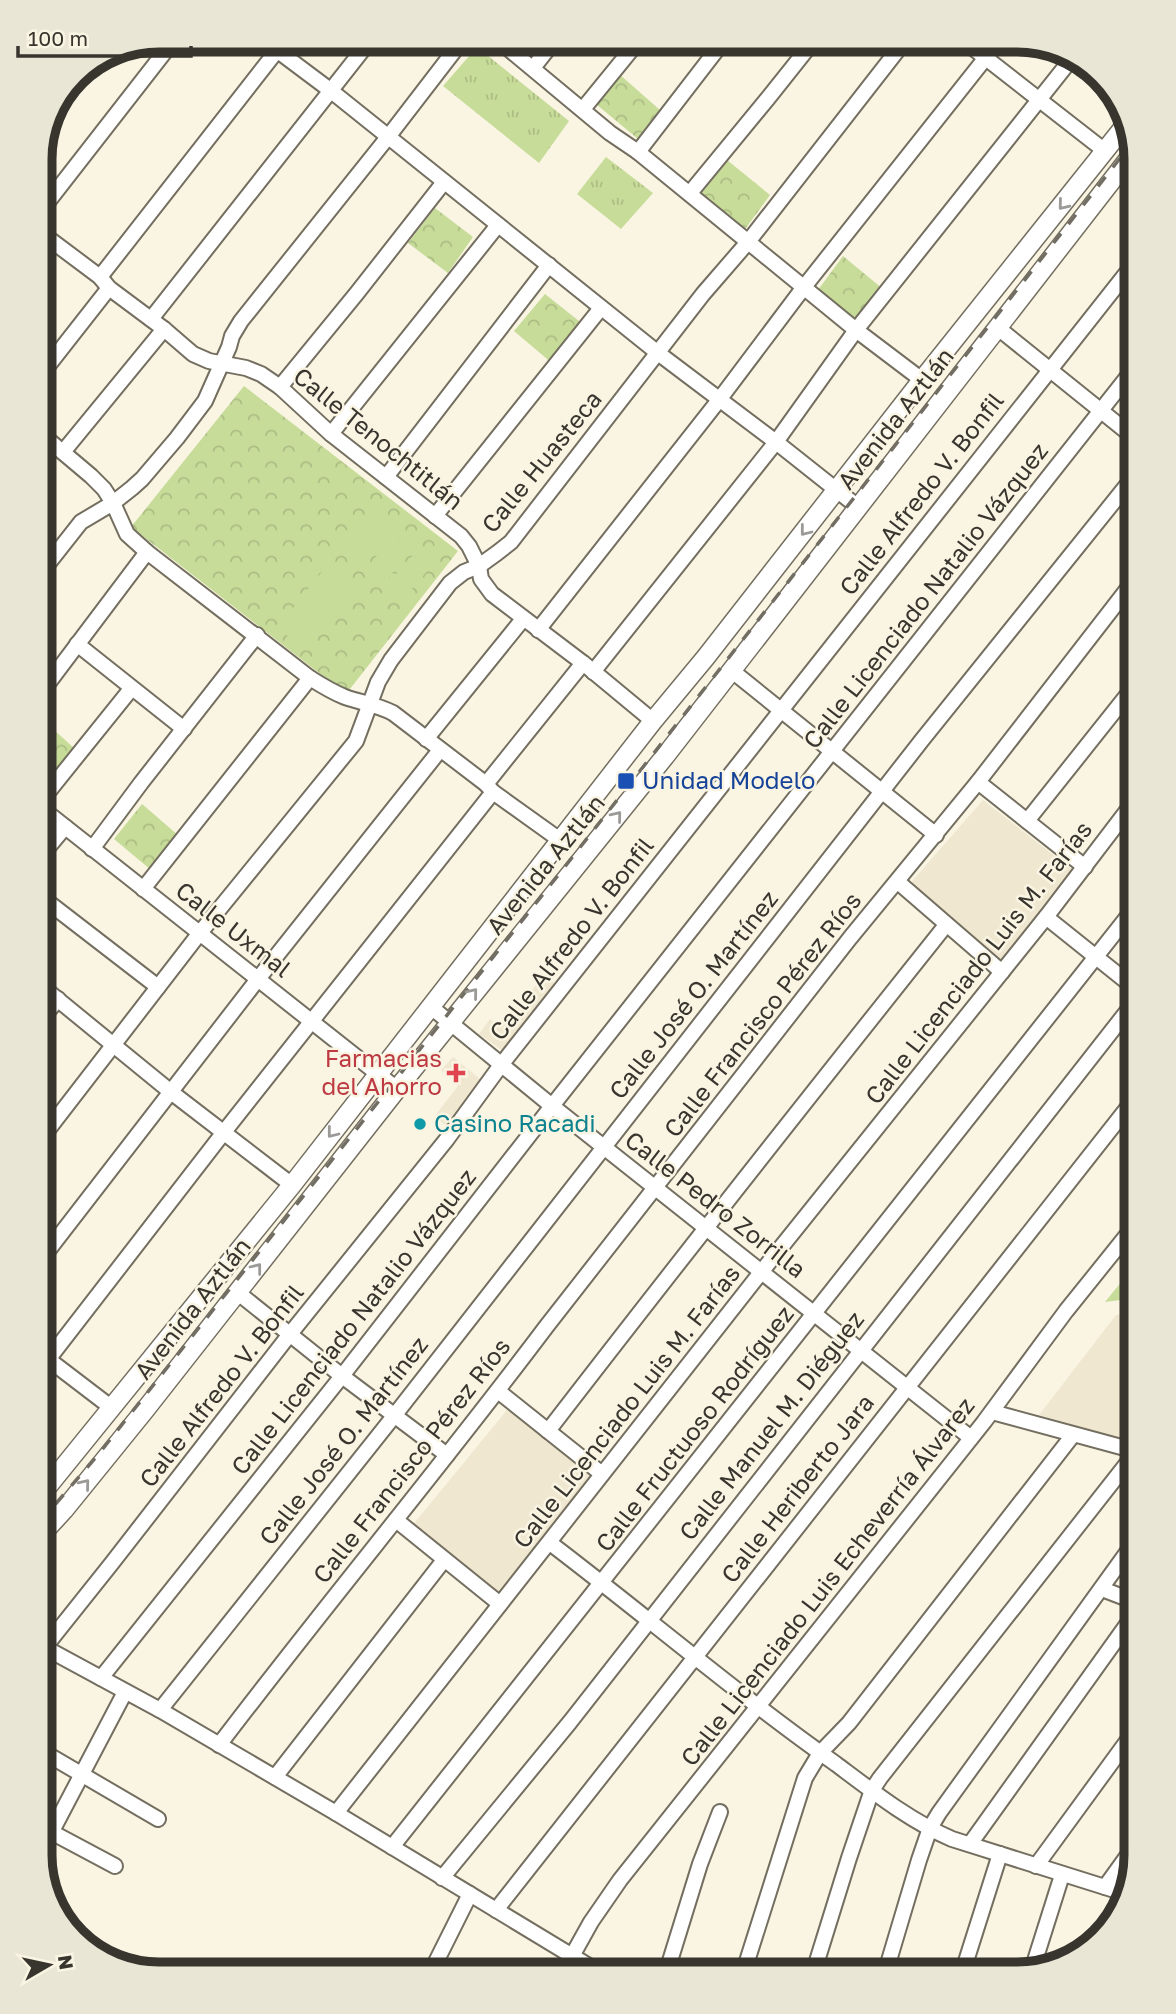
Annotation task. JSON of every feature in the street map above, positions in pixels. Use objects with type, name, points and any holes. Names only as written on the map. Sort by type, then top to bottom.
[{"type":"main road","name":"Avenida Aztlán","points":[[52,1481],[292,1185],[653,721],[1120,132]]},
{"type":"main road","name":"Avenida Aztlán","points":[[52,1523],[159,1393],[449,1023],[667,755],[1124,165]]},
{"type":"street","points":[[53,195],[165,52]]},
{"type":"street","points":[[53,357],[104,283],[274,52]]},
{"type":"street","points":[[282,52],[601,308],[858,507]]},
{"type":"street","points":[[152,319],[361,52]]},
{"type":"street","points":[[53,558],[81,522],[113,503],[142,479],[177,438],[205,401],[241,321],[453,52]]},
{"type":"street","points":[[512,52],[610,133],[690,193],[856,330],[922,380]]},
{"type":"street","points":[[533,68],[545,52]]},
{"type":"street","points":[[583,109],[629,53]]},
{"type":"street","points":[[638,152],[715,53]]},
{"type":"street","points":[[690,193],[804,53]]},
{"type":"street","name":"Calle Huasteca","points":[[52,1124],[199,934],[356,741],[379,681],[391,660],[450,583],[511,542],[703,294],[748,242],[896,53]]},
{"type":"street","points":[[979,53],[1105,151]]},
{"type":"street","points":[[538,629],[990,53]]},
{"type":"street","points":[[52,1349],[312,1021],[490,788],[776,442],[856,330],[1066,65]]},
{"type":"street","points":[[281,387],[444,182]]},
{"type":"street","points":[[331,434],[498,225]]},
{"type":"street","name":"Calle Tenochtitlán","points":[[53,242],[193,354],[202,359],[246,368],[281,387],[331,434],[461,536],[479,566],[481,579],[486,587],[653,721]]},
{"type":"street","points":[[386,477],[549,265]]},
{"type":"street","name":"Calle Alfredo V. Bonfil","points":[[52,1635],[129,1542],[290,1334],[447,1139],[501,1065],[1124,276]]},
{"type":"street","points":[[435,516],[601,308]]},
{"type":"street","points":[[998,328],[1124,430]]},
{"type":"street","points":[[53,441],[164,329]]},
{"type":"street","name":"Calle Licenciado Natalio Vázquez","points":[[100,1678],[342,1376],[1124,381]]},
{"type":"street","points":[[53,445],[104,489],[127,534],[147,552],[310,678],[331,691],[381,706],[393,713],[560,841]]},
{"type":"street","name":"Calle José O. Martínez","points":[[160,1710],[394,1416],[922,740],[1124,489]]},
{"type":"street","points":[[53,677],[147,552]]},
{"type":"street","name":"Calle Francisco Pérez Ríos","points":[[219,1745],[850,938],[936,835],[1124,593]]},
{"type":"street","points":[[426,739],[523,619]]},
{"type":"street","points":[[92,849],[257,635]]},
{"type":"street","points":[[77,644],[184,729]]},
{"type":"street","points":[[731,670],[936,835]]},
{"type":"street","points":[[144,888],[310,678]]},
{"type":"street","points":[[53,789],[131,689]]},
{"type":"street","points":[[1027,821],[1124,699]]},
{"type":"street","points":[[52,1245],[258,979],[440,750]]},
{"type":"street","points":[[978,782],[1085,867]]},
{"type":"street","name":"Calle Licenciado Luis M. Farías","points":[[336,1813],[1124,815]]},
{"type":"street","name":"Calle Uxmal","points":[[53,816],[397,1089]]},
{"type":"street","points":[[53,842],[65,827]]},
{"type":"street","points":[[898,882],[1002,972]]},
{"type":"street","points":[[53,906],[158,987]]},
{"type":"street","points":[[1046,917],[1124,980]]},
{"type":"street","name":"Calle Fructuoso Rodríguez","points":[[392,1847],[1124,921]]},
{"type":"street","points":[[548,1431],[664,1280],[946,925]]},
{"type":"street","points":[[53,995],[171,1092],[292,1185]]},
{"type":"street","points":[[52,1006],[58,999]]},
{"type":"street","name":"Calle Pedro Zorrilla","points":[[431,1007],[552,1107],[971,1438]]},
{"type":"street","name":"Calle Manuel M. Diéguez","points":[[442,1878],[570,1722],[1124,1015]]},
{"type":"street","name":"Calle Heriberto Jara","points":[[496,1910],[1124,1112]]},
{"type":"street","name":"Calle Licenciado Luis Echeverría Álvarez","points":[[568,1961],[590,1922],[620,1880],[992,1412],[1066,1311],[1124,1239]]},
{"type":"street","points":[[237,1292],[447,1455]]},
{"type":"street","points":[[52,1367],[112,1408]]},
{"type":"street","points":[[498,1391],[602,1474]]},
{"type":"street","points":[[992,1412],[1124,1449]]},
{"type":"street","points":[[747,1962],[804,1779],[820,1753],[839,1736],[1073,1435]]},
{"type":"street","points":[[817,1962],[872,1790],[1124,1467]]},
{"type":"street","points":[[396,1520],[500,1604]]},
{"type":"street","points":[[550,1543],[758,1707],[930,1829],[952,1839],[1117,1891]]},
{"type":"street","points":[[889,1962],[930,1829],[948,1799],[1124,1557]]},
{"type":"street","points":[[275,1777],[444,1560]]},
{"type":"street","points":[[1102,1589],[1124,1597]]},
{"type":"street","points":[[970,1844],[1124,1629]]},
{"type":"street","points":[[52,1651],[275,1777],[582,1961]]},
{"type":"street","points":[[52,1820],[83,1775],[125,1692]]},
{"type":"street","points":[[1036,1866],[1124,1745]]},
{"type":"street","points":[[52,1757],[158,1819]]},
{"type":"street","points":[[670,1962],[700,1864],[720,1812]]},
{"type":"street","points":[[52,1832],[115,1866]]},
{"type":"street","points":[[965,1962],[1000,1854]]},
{"type":"street","points":[[1105,1887],[1123,1861]]},
{"type":"street","points":[[1035,1959],[1062,1875]]},
{"type":"street","points":[[437,1961],[470,1894]]},
{"type":"shaded area","points":[[983,800],[1078,874],[1001,967],[907,887]]},
{"type":"shaded area","points":[[544,975],[557,985],[506,1053],[479,1034],[490,1019],[501,1028]]},
{"type":"shaded area","points":[[453,1057],[485,1083],[447,1126],[434,1117],[458,1086],[441,1070]]},
{"type":"shaded area","points":[[1124,1314],[1124,1441],[1039,1415],[1116,1315]]},
{"type":"shaded area","points":[[507,1410],[593,1477],[501,1598],[411,1527]]},
{"type":"green space","points":[[472,52],[484,52],[569,121],[539,163],[443,86]]},
{"type":"green space","points":[[619,74],[660,110],[638,139],[596,104]]},
{"type":"green space","points":[[606,157],[653,193],[621,229],[577,194]]},
{"type":"green space","points":[[727,160],[770,195],[743,232],[700,195]]},
{"type":"green space","points":[[435,208],[473,237],[448,273],[408,243]]},
{"type":"green space","points":[[843,256],[883,289],[859,321],[818,290]]},
{"type":"green space","points":[[545,294],[584,325],[553,364],[514,331]]},
{"type":"green space","points":[[244,386],[458,551],[346,694],[131,527]]},
{"type":"green space","points":[[372,518],[390,534],[366,564],[347,548]]},
{"type":"green space","points":[[392,537],[410,551],[386,581],[369,565]]},
{"type":"green space","points":[[413,555],[429,569],[405,597],[389,582]]},
{"type":"green space","points":[[328,564],[357,588],[307,651],[277,628]]},
{"type":"green space","points":[[53,729],[75,749],[53,774]]},
{"type":"green space","points":[[142,804],[179,836],[151,870],[114,839]]},
{"type":"green space","points":[[1124,1279],[1124,1300],[1105,1302]]},
{"type":"railway","points":[[52,1508],[97,1456],[567,864],[1124,154]]},
{"type":"place","name":"Unidad Modelo","points":[[626,781]]},
{"type":"place","name":"Farmacias del Ahorro","points":[[456,1073]]},
{"type":"place","name":"Casino Racadi","points":[[420,1124]]}]
